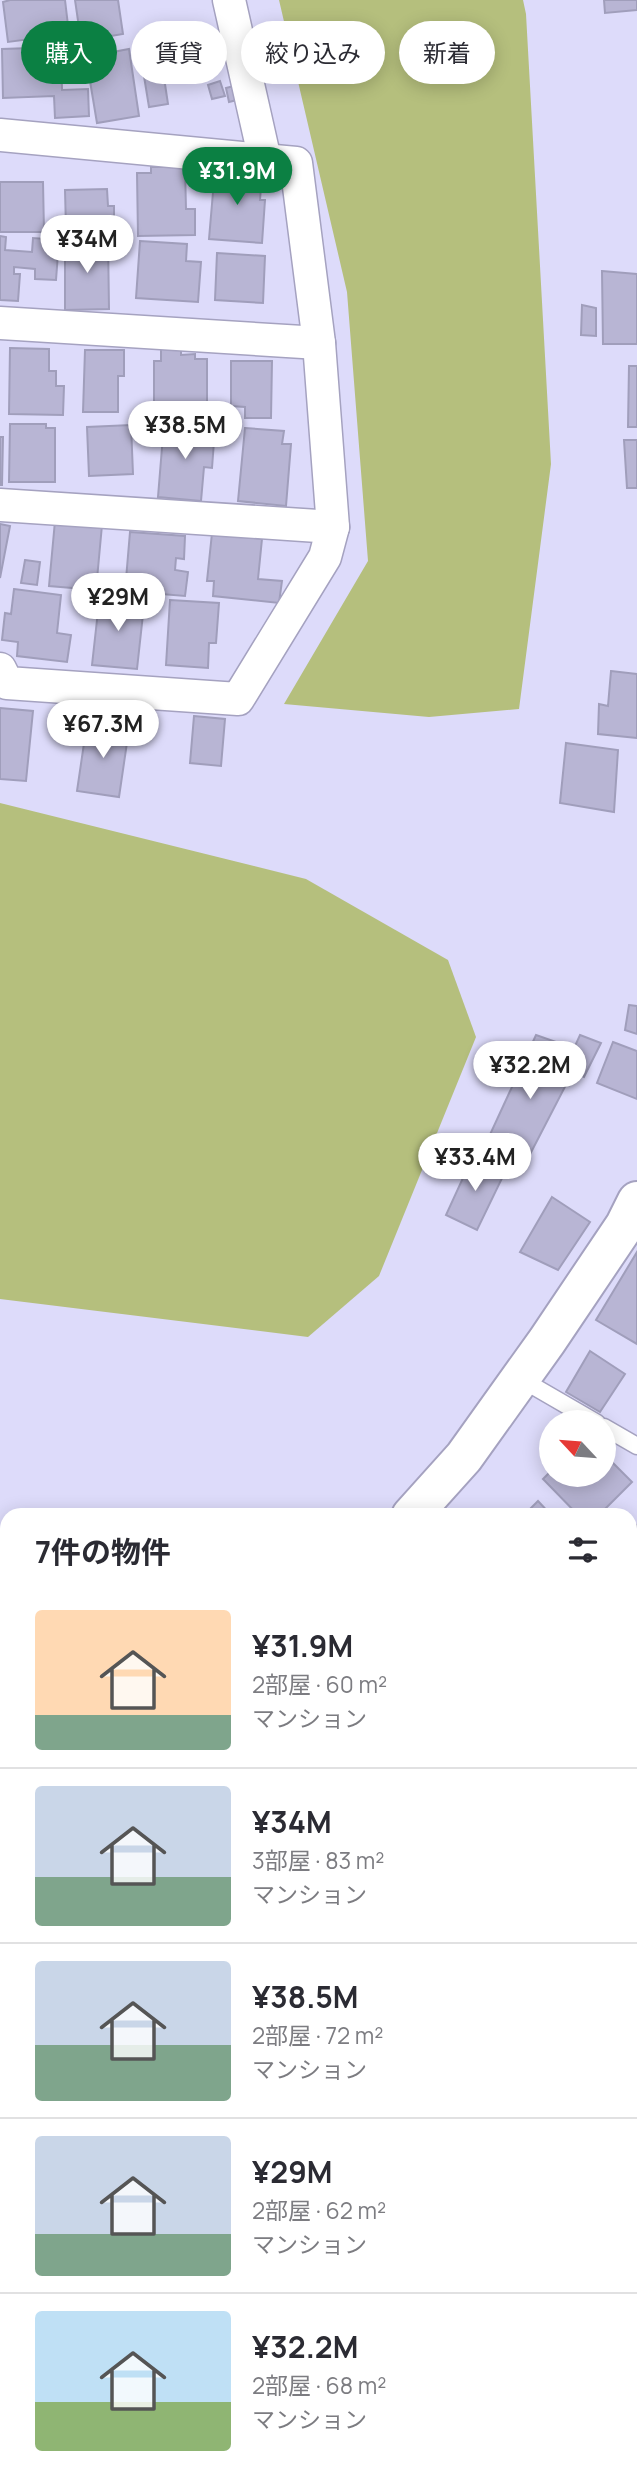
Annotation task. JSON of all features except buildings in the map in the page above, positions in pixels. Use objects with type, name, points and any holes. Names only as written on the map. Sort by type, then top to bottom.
[{"type":"street","points":[[229,0],[265,160]]},
{"type":"street","points":[[0,135],[296,163],[319,343],[333,527],[325,557],[238,699],[7,683],[0,669]]},
{"type":"street","points":[[0,323],[319,343]]},
{"type":"street","points":[[0,505],[333,527]]},
{"type":"street","points":[[418,1508],[464,1457],[521,1379],[625,1225],[637,1201]]},
{"type":"lane","points":[[521,1379],[575,1410]]},
{"type":"lane","points":[[616,1434],[637,1446]]},
{"type":"green space","points":[[279,0],[523,0],[526,14],[551,464],[519,709],[429,717],[284,704],[368,561],[347,292],[299,84],[385,84],[385,21],[284,21]]},
{"type":"green space","points":[[0,803],[306,879],[448,960],[476,1037],[379,1276],[308,1337],[0,1299]]}]
